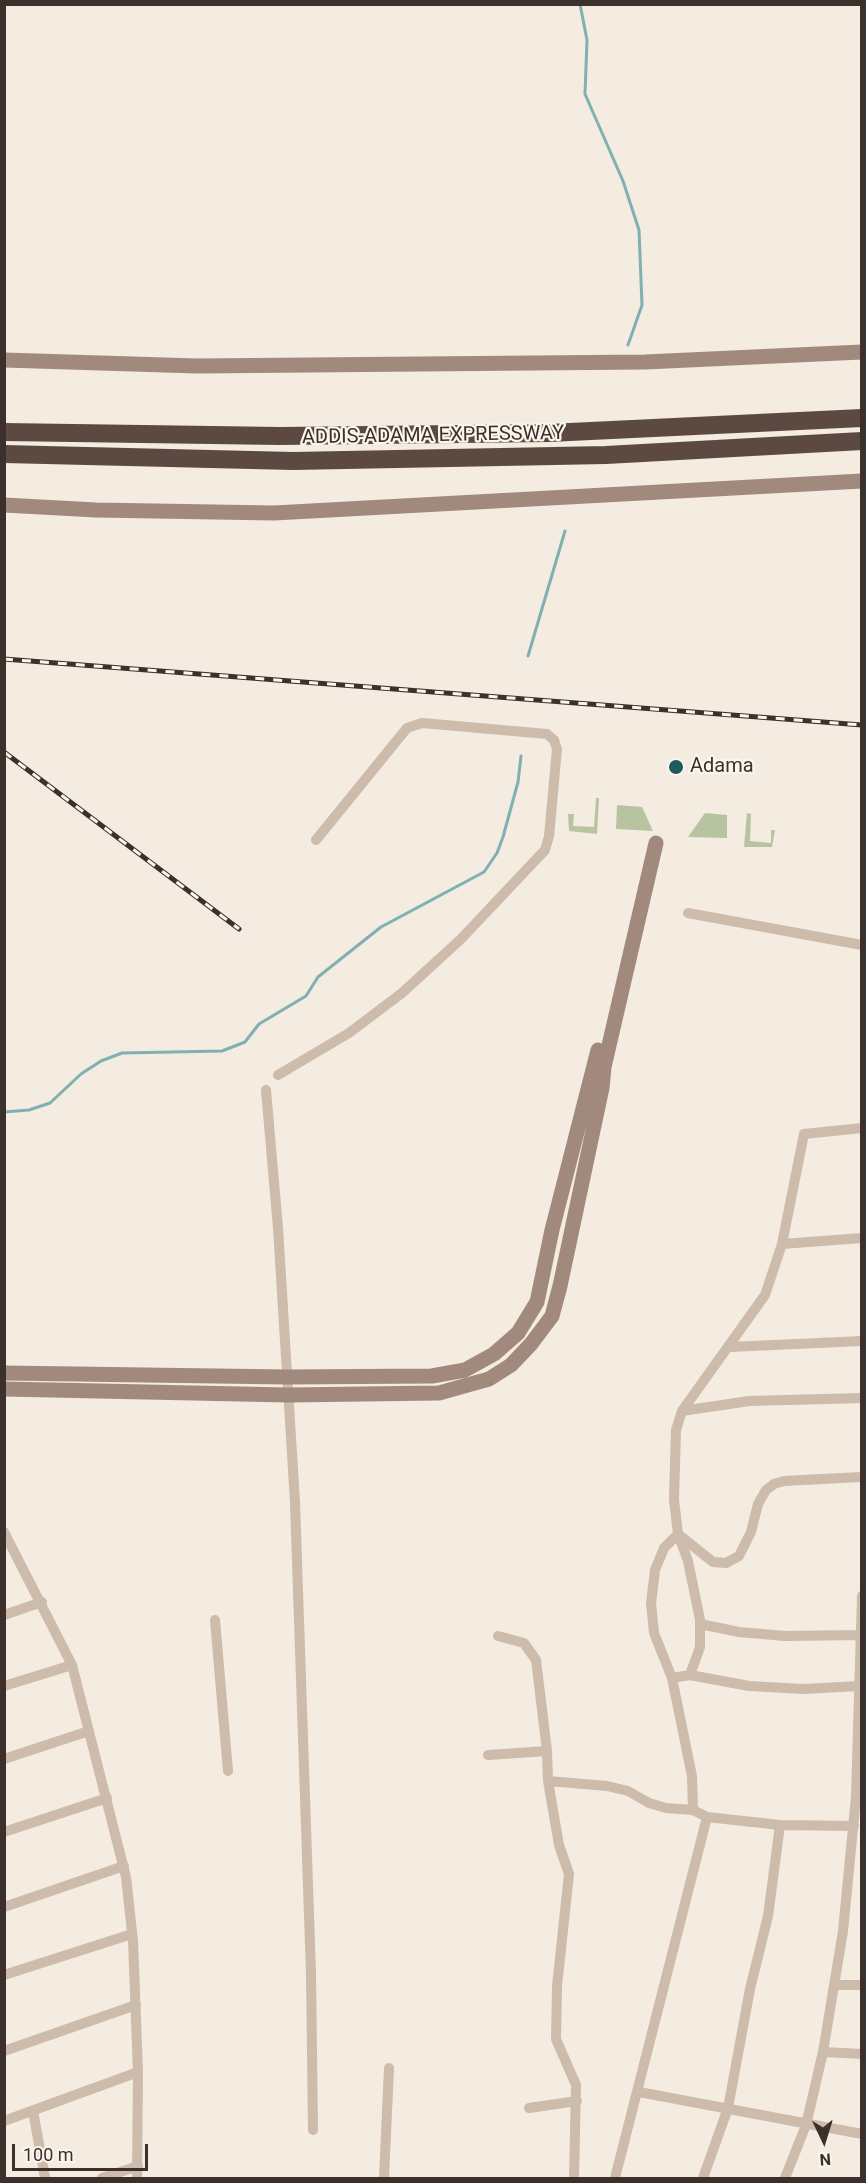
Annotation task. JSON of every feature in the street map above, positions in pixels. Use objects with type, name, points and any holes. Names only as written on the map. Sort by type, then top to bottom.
[{"type":"highway","name":"ADDIS-ADAMA EXPRESSWAY","points":[[4,432],[280,436],[549,433],[861,418]]},
{"type":"highway","name":"ADDIS-ADAMA EXPRESSWAY","points":[[4,454],[304,461],[606,455],[861,441]]},
{"type":"main road","points":[[4,360],[197,366],[634,362],[861,352]]},
{"type":"main road","points":[[4,505],[96,510],[274,513],[861,481]]},
{"type":"main road","points":[[4,1373],[287,1377],[443,1374],[465,1370],[494,1354],[518,1333],[537,1302],[552,1230],[651,843],[604,1067],[600,1100],[552,1316],[531,1344],[511,1365],[489,1379],[439,1393],[288,1395],[4,1389]]},
{"type":"street","points":[[278,1075],[349,1033],[402,993],[461,939],[545,850],[549,836],[557,749],[554,740],[547,734],[422,723],[407,728],[316,840]]},
{"type":"street","points":[[688,913],[861,945]]},
{"type":"street","points":[[266,1090],[278,1228],[300,1624],[311,1974],[313,2130]]},
{"type":"street","points":[[690,1675],[700,1647],[700,1624],[693,1580],[678,1534],[674,1500],[676,1430],[682,1412],[765,1295],[782,1244],[804,1134],[861,1128]]},
{"type":"street","points":[[782,1244],[861,1238]]},
{"type":"street","points":[[730,1347],[861,1341]]},
{"type":"street","points":[[682,1412],[749,1401],[861,1398]]},
{"type":"street","points":[[678,1534],[713,1562],[726,1563],[739,1556],[749,1538],[758,1504],[766,1490],[774,1484],[784,1481],[861,1477]]},
{"type":"street","points":[[678,1534],[664,1548],[655,1570],[651,1603],[654,1634],[672,1678],[692,1776],[693,1810]]},
{"type":"street","points":[[5,1536],[42,1602],[72,1665],[124,1866],[132,1934],[136,2005],[137,2178]]},
{"type":"street","points":[[785,2178],[806,2125],[823,2052],[849,1887],[860,1726],[861,1596]]},
{"type":"street","points":[[4,1615],[42,1602]]},
{"type":"street","points":[[215,1620],[228,1772]]},
{"type":"street","points":[[700,1624],[739,1632],[785,1636],[861,1635]]},
{"type":"street","points":[[498,1636],[524,1643],[536,1660],[547,1751],[548,1781],[559,1845],[570,1879],[557,1986],[556,2040],[576,2085],[574,2178]]},
{"type":"street","points":[[4,1686],[72,1665]]},
{"type":"street","points":[[672,1678],[690,1675],[749,1686],[804,1689],[859,1686]]},
{"type":"street","points":[[4,1759],[89,1731]]},
{"type":"street","points":[[488,1755],[547,1751]]},
{"type":"street","points":[[548,1781],[607,1786],[628,1791],[666,1808],[693,1810],[707,1817],[780,1826],[854,1826]]},
{"type":"street","points":[[5,1830],[107,1798]]},
{"type":"street","points":[[615,2178],[639,2092],[707,1817]]},
{"type":"street","points":[[703,2178],[728,2108],[750,1989],[768,1916],[780,1826]]},
{"type":"street","points":[[4,1906],[124,1866]]},
{"type":"street","points":[[4,1976],[132,1934]]},
{"type":"street","points":[[834,1985],[861,1985]]},
{"type":"street","points":[[4,2050],[136,2005]]},
{"type":"street","points":[[823,2052],[861,2055]]},
{"type":"street","points":[[384,2178],[389,2068]]},
{"type":"street","points":[[4,2121],[138,2072]]},
{"type":"street","points":[[639,2092],[861,2134]]},
{"type":"street","points":[[529,2108],[577,2101]]},
{"type":"street","points":[[33,2111],[45,2178]]},
{"type":"street","points":[[102,2178],[138,2166]]},
{"type":"green space","points":[[596,798],[599,798],[597,834],[569,831],[568,814],[574,814],[573,826],[594,827]]},
{"type":"green space","points":[[617,805],[642,807],[653,831],[616,829]]},
{"type":"green space","points":[[705,813],[727,815],[727,838],[688,837]]},
{"type":"green space","points":[[747,813],[751,814],[750,841],[771,843],[771,830],[775,830],[772,847],[744,847]]},
{"type":"waterway","points":[[580,4],[587,40],[585,94],[623,181],[639,230],[642,305],[628,345]]},
{"type":"waterway","points":[[528,656],[565,531]]},
{"type":"waterway","points":[[4,1112],[29,1110],[50,1103],[81,1074],[101,1061],[122,1053],[222,1051],[245,1042],[259,1024],[306,996],[318,977],[381,927],[484,872],[497,853],[503,837],[518,782],[521,756]]},
{"type":"railway","points":[[4,659],[862,725]]},
{"type":"railway","points":[[4,752],[239,929]]},
{"type":"place","name":"Adama","points":[[676,767]]}]
